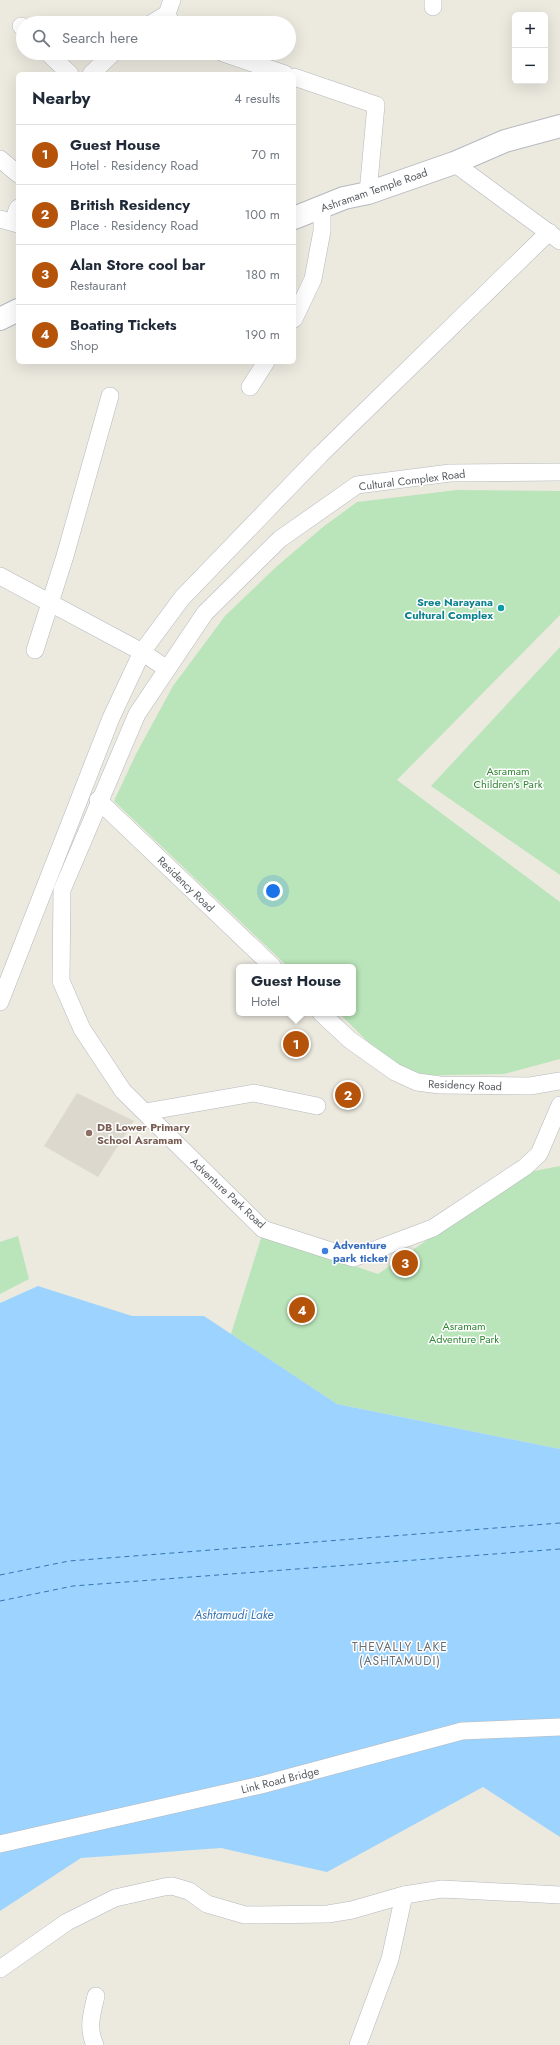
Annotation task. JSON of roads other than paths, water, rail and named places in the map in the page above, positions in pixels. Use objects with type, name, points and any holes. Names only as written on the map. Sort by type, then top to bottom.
[{"type":"street","points":[[55,60],[68,72]]},
{"type":"street","points":[[93,72],[106,60]]},
{"type":"street","points":[[244,60],[279,72]]},
{"type":"street","points":[[296,78],[376,105],[368,193]]},
{"type":"street","name":"Ashramam Temple Road","points":[[296,217],[344,198],[368,193],[454,163],[505,141],[560,126]]},
{"type":"street","points":[[0,159],[16,172]]},
{"type":"street","points":[[0,1002],[111,718],[142,652],[182,598],[320,455],[554,236],[454,163]]},
{"type":"street","points":[[296,315],[313,279],[322,231],[322,207]]},
{"type":"street","points":[[0,219],[16,223]]},
{"type":"street","points":[[0,319],[16,311]]},
{"type":"street","points":[[250,387],[265,364]]},
{"type":"street","points":[[34,650],[50,603],[110,396]]},
{"type":"street","name":"Cultural Complex Road","points":[[167,669],[205,613],[280,539],[357,485],[450,474],[560,472]]},
{"type":"street","points":[[0,576],[24,591],[50,603],[142,652],[167,669]]},
{"type":"street","name":"Adventure Park Road","points":[[167,669],[137,714],[98,800],[62,890],[61,981],[82,1029],[123,1092],[263,1228],[353,1258],[433,1228],[525,1167],[539,1154],[560,1105]]},
{"type":"street","name":"Residency Road","points":[[98,800],[270,964]]},
{"type":"street","name":"Residency Road","points":[[324,1016],[350,1040],[395,1072],[417,1082],[440,1086],[530,1086],[560,1081]]},
{"type":"street","points":[[145,1112],[254,1093],[317,1106]]},
{"type":"street","name":"Link Road Bridge","points":[[0,1844],[261,1785],[462,1731],[560,1727]]},
{"type":"street","points":[[0,1969],[67,1922],[115,1898],[139,1891],[172,1886],[189,1891],[207,1904],[245,1916],[328,1914],[352,1910],[404,1895],[442,1889],[560,1895]]},
{"type":"street","points":[[358,2045],[390,1960],[404,1895]]},
{"type":"street","points":[[95,2045],[91,2037],[90,2021],[96,1996]]},
{"type":"water","name":"Ashtamudi Lake","points":[[38,1286],[132,1316],[204,1316],[337,1404],[560,1449],[560,1837],[483,1787],[327,1872],[221,1848],[81,1858],[0,1911],[0,1303]]},
{"type":"place","name":"Sree Narayana Cultural Complex","points":[[501,608]]},
{"type":"place","name":"Guest House","points":[[296,1044]]},
{"type":"place","name":"British Residency","points":[[348,1095]]},
{"type":"place","name":"DB Lower Primary School Asramam","points":[[89,1133]]},
{"type":"place","name":"Adventure park ticket","points":[[325,1251]]},
{"type":"place","name":"Alan Store cool bar","points":[[405,1263]]},
{"type":"place","name":"Boating Tickets","points":[[302,1310]]},
{"type":"district","name":"THEVALLY LAKE (ASHTAMUDI)","points":[[400,1654]]},
{"type":"park label","name":"Asramam Children's Park","points":[[508,777]]},
{"type":"park label","name":"Asramam Adventure Park","points":[[464,1332]]}]
